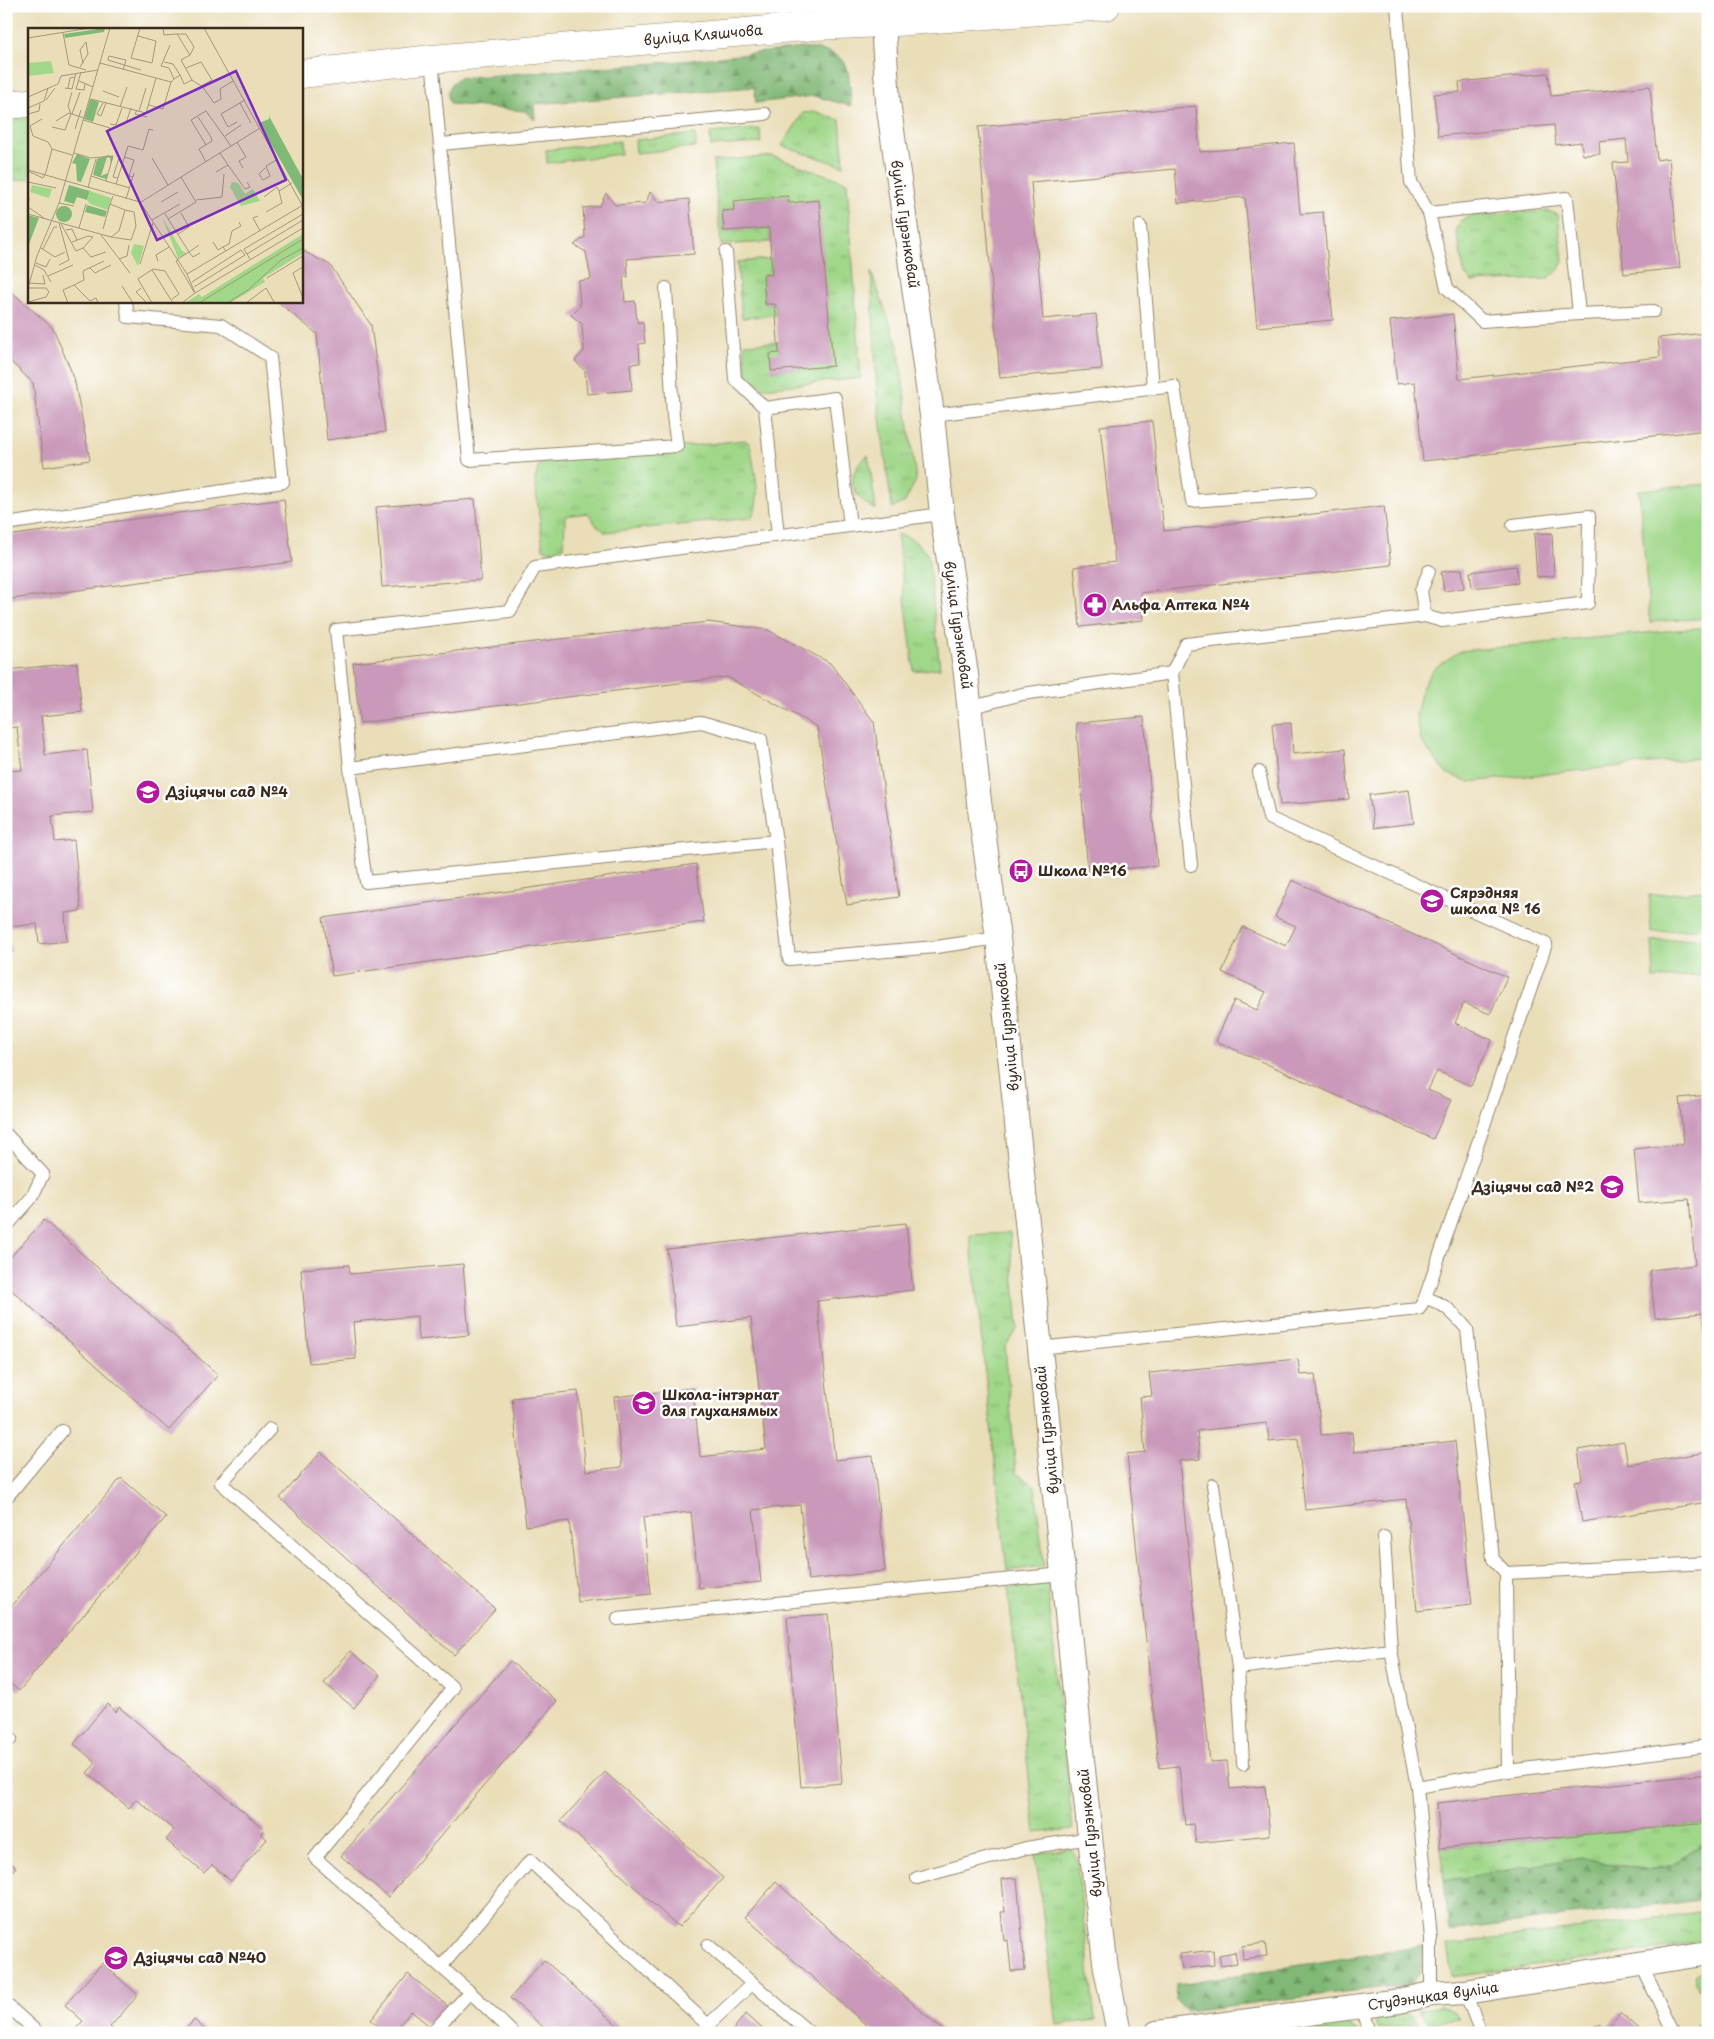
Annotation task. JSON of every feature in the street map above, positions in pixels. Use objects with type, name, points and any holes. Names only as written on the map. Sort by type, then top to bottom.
[{"type":"street","name":"вуліца Кляшчова","points":[[302,74],[797,17],[883,23],[1106,6]]},
{"type":"street","name":"вуліца Гурэнковай","points":[[883,23],[888,102],[932,415],[942,514],[998,938],[1090,1838],[1106,1968],[1119,2033]]},
{"type":"street","points":[[6,105],[28,103]]},
{"type":"street","name":"Студэнцкая вуліца","points":[[1157,2033],[1361,2006],[1431,1994],[1465,1992],[1708,1953]]},
{"type":"lane","points":[[1397,6],[1411,182],[1430,213],[1447,288],[1482,321],[1654,311]]},
{"type":"lane","points":[[432,59],[469,460],[677,446],[673,416],[666,288]]},
{"type":"lane","points":[[441,144],[765,114]]},
{"type":"lane","points":[[1430,213],[1567,198],[1579,314]]},
{"type":"lane","points":[[1140,226],[1153,388]]},
{"type":"lane","points":[[726,252],[735,379],[765,408],[778,536]]},
{"type":"lane","points":[[6,524],[283,482],[270,357],[221,325],[128,317],[126,302]]},
{"type":"lane","points":[[932,415],[1174,386],[1192,501],[1309,492]]},
{"type":"lane","points":[[765,408],[835,398],[850,526]]},
{"type":"lane","points":[[776,842],[366,882],[350,768],[336,630],[510,612],[535,567],[942,514]]},
{"type":"lane","points":[[1191,865],[1172,673],[1186,644],[1425,616],[1442,621],[1588,603],[1589,516],[1513,525]]},
{"type":"lane","points":[[1425,616],[1421,591],[1429,572]]},
{"type":"lane","points":[[969,708],[1022,694],[1172,673]]},
{"type":"lane","points":[[350,768],[701,722],[761,739],[776,842],[789,959],[936,946],[998,938]]},
{"type":"lane","points":[[1039,1348],[1419,1309],[1425,1298],[1546,944],[1269,818],[1259,772]]},
{"type":"lane","points":[[6,1134],[43,1174],[32,1197],[6,1227]]},
{"type":"lane","points":[[1425,1298],[1438,1302],[1452,1310],[1467,1329],[1493,1559],[1506,1573],[1508,1772]]},
{"type":"lane","points":[[270,1429],[221,1483],[453,1688],[315,1858],[470,1992],[513,2033]]},
{"type":"lane","points":[[6,1498],[62,1431]]},
{"type":"lane","points":[[1213,1485],[1238,1668],[1243,1764]]},
{"type":"lane","points":[[1384,1537],[1391,1650],[1417,1787],[1431,1939],[1431,1994]]},
{"type":"lane","points":[[1506,1573],[1708,1563]]},
{"type":"lane","points":[[618,1619],[1062,1574]]},
{"type":"lane","points":[[1238,1668],[1391,1650]]},
{"type":"lane","points":[[1417,1787],[1508,1772],[1708,1746]]},
{"type":"lane","points":[[917,1878],[1026,1848],[1090,1838]]},
{"type":"lane","points":[[441,1968],[530,1861],[708,2025],[753,1984]]},
{"type":"lane","points":[[708,1945],[810,2033]]},
{"type":"lane","points":[[1641,1964],[1674,2033]]},
{"type":"lane","points":[[432,2033],[470,1992]]},
{"type":"lane","points":[[1465,1992],[1482,2033]]},
{"type":"lane","points":[[6,2004],[38,2033]]},
{"type":"lane","points":[[1361,2006],[1369,2033]]},
{"type":"green space","points":[[803,48],[830,53],[844,63],[849,80],[851,106],[814,96],[756,103],[754,87],[534,104],[535,120],[525,111],[451,104],[448,96],[450,87],[458,78],[672,62]]},
{"type":"green space","points":[[817,112],[840,120],[844,166],[782,146],[803,113]]},
{"type":"green space","points":[[28,115],[28,179],[6,181],[6,117]]},
{"type":"green space","points":[[760,129],[761,143],[711,146],[710,133]]},
{"type":"green space","points":[[695,134],[696,147],[636,153],[635,140]]},
{"type":"green space","points":[[620,141],[621,154],[547,163],[546,150]]},
{"type":"green space","points":[[772,156],[847,182],[861,378],[754,389],[747,381],[744,344],[778,342],[779,353],[772,371],[832,365],[818,200],[789,203],[788,196],[734,201],[734,210],[722,211],[724,231],[769,228],[770,242],[721,245],[713,161]]},
{"type":"green space","points":[[1549,211],[1558,215],[1563,261],[1558,271],[1546,279],[1472,282],[1464,273],[1456,229],[1461,221],[1473,215]]},
{"type":"green space","points":[[771,259],[772,274],[763,275],[765,304],[775,304],[776,315],[742,318],[737,262]]},
{"type":"green space","points":[[871,271],[898,346],[916,480],[905,502],[892,508],[877,396]]},
{"type":"green space","points":[[745,440],[750,444],[757,492],[757,502],[751,518],[605,532],[596,525],[588,513],[565,516],[564,547],[551,551],[543,549],[535,480],[539,465],[548,461]]},
{"type":"green space","points":[[868,455],[876,510],[860,498],[855,492],[853,485],[855,470]]},
{"type":"green space","points":[[1708,484],[1708,618],[1650,622],[1639,490]]},
{"type":"green space","points":[[897,534],[914,541],[928,555],[940,668],[914,671]]},
{"type":"green space","points":[[1708,627],[1708,757],[1469,782],[1446,773],[1421,741],[1416,716],[1422,688],[1433,669],[1460,651]]},
{"type":"green space","points":[[1708,891],[1708,928],[1651,932],[1649,895]]},
{"type":"green space","points":[[1708,938],[1708,975],[1654,979],[1652,941]]},
{"type":"green space","points":[[1010,1233],[1018,1328],[1005,1347],[1016,1473],[1035,1486],[1044,1566],[1007,1571],[970,1235]]},
{"type":"green space","points":[[1047,1584],[1073,1829],[1035,1833],[1008,1588]]},
{"type":"green space","points":[[1708,1823],[1708,1842],[1692,1850],[1675,1864],[1648,1869],[1622,1867],[1582,1857],[1444,1881],[1440,1848]]},
{"type":"green space","points":[[1708,1842],[1708,1899],[1449,1931],[1444,1881],[1582,1857],[1622,1867],[1648,1869],[1675,1864],[1692,1850]]},
{"type":"green space","points":[[1071,1849],[1076,1856],[1095,2020],[1057,2025],[1035,1853]]},
{"type":"green space","points":[[1708,1912],[1708,1942],[1452,1977],[1447,1945]]},
{"type":"green space","points":[[1424,1946],[1420,1973],[1411,1984],[1186,2011],[1176,2002],[1177,1984]]},
{"type":"green space","points":[[1708,1971],[1708,1989],[1698,1990],[1695,1976],[1700,1972]]},
{"type":"green space","points":[[1442,2006],[1454,2013],[1458,2019],[1429,2023],[1418,2010]]},
{"type":"green space","points":[[1398,2008],[1413,2017],[1417,2024],[1378,2029],[1374,2012]]},
{"type":"green space","points":[[1708,2016],[1708,2033],[1689,2033]]},
{"type":"green space","points":[[1337,2019],[1345,2021],[1359,2032],[1242,2033]]},
{"type":"building","points":[[1548,73],[1551,96],[1650,86],[1657,160],[1669,158],[1680,268],[1624,274],[1613,163],[1628,162],[1626,139],[1599,142],[1600,154],[1583,155],[1581,142],[1556,145],[1554,125],[1438,136],[1434,94],[1460,92],[1459,82]]},
{"type":"building","points":[[1196,106],[1200,152],[1294,143],[1300,214],[1323,212],[1333,320],[1257,327],[1245,197],[1178,203],[1175,169],[1031,182],[1043,319],[1096,314],[1102,369],[1000,378],[978,127]]},
{"type":"building","points":[[650,192],[659,202],[689,199],[694,254],[627,259],[628,277],[623,277],[625,302],[635,301],[637,322],[643,322],[645,343],[639,344],[640,363],[630,364],[632,390],[587,394],[585,371],[575,361],[584,351],[582,324],[571,315],[580,306],[578,281],[591,279],[586,252],[574,245],[585,237],[583,208],[600,206],[606,193],[615,205],[646,203]]},
{"type":"building","points":[[788,196],[789,203],[819,200],[833,366],[771,371],[770,354],[779,353],[775,304],[765,304],[763,275],[772,274],[769,228],[724,231],[722,211],[734,210],[733,201]]},
{"type":"building","points":[[302,251],[330,265],[371,325],[385,432],[327,440],[317,334],[278,302],[302,302]]},
{"type":"building","points":[[6,287],[53,328],[74,378],[90,460],[44,467],[33,383],[6,357]]},
{"type":"building","points":[[1453,314],[1459,379],[1660,357],[1658,338],[1706,333],[1708,430],[1423,461],[1415,382],[1397,384],[1390,321]]},
{"type":"building","points":[[1152,421],[1164,531],[1384,506],[1391,565],[1141,593],[1144,620],[1080,627],[1074,567],[1115,562],[1100,426]]},
{"type":"building","points":[[284,499],[292,562],[11,599],[6,563],[6,536]]},
{"type":"building","points":[[475,499],[481,580],[382,587],[376,507]]},
{"type":"building","points":[[1552,533],[1554,576],[1537,577],[1534,534]]},
{"type":"building","points":[[1516,566],[1518,583],[1472,588],[1470,572]]},
{"type":"building","points":[[1462,569],[1464,588],[1444,591],[1441,572]]},
{"type":"building","points":[[708,622],[768,630],[830,663],[874,722],[899,897],[847,905],[817,727],[727,677],[360,723],[353,663]]},
{"type":"building","points":[[77,663],[82,712],[41,716],[45,755],[87,750],[93,812],[52,816],[55,842],[74,840],[81,911],[65,913],[67,941],[39,944],[37,924],[8,927],[11,952],[6,953],[6,771],[22,770],[17,727],[6,728],[6,670]]},
{"type":"building","points":[[1144,717],[1157,866],[1088,872],[1076,723]]},
{"type":"building","points":[[1291,723],[1293,754],[1345,749],[1349,799],[1280,805],[1272,724]]},
{"type":"building","points":[[1409,790],[1414,823],[1374,828],[1369,795]]},
{"type":"building","points":[[696,864],[704,922],[332,976],[323,918]]},
{"type":"building","points":[[1292,880],[1507,977],[1490,1014],[1464,1003],[1455,1023],[1492,1040],[1471,1086],[1437,1071],[1428,1090],[1451,1100],[1433,1139],[1216,1041],[1234,1000],[1257,1010],[1266,992],[1222,972],[1243,927],[1286,946],[1296,926],[1275,917]]},
{"type":"building","points":[[1708,1095],[1708,1346],[1706,1346],[1703,1313],[1655,1318],[1650,1270],[1695,1265],[1689,1199],[1639,1203],[1634,1149],[1684,1144],[1679,1098]]},
{"type":"building","points":[[44,1220],[218,1375],[169,1430],[6,1285],[6,1262]]},
{"type":"building","points":[[906,1223],[913,1290],[817,1301],[835,1460],[873,1456],[885,1571],[808,1580],[800,1505],[753,1510],[761,1582],[699,1588],[691,1512],[643,1517],[651,1594],[578,1602],[569,1521],[526,1526],[512,1398],[578,1391],[586,1471],[622,1467],[614,1397],[693,1388],[700,1457],[766,1449],[751,1318],[676,1327],[667,1249]]},
{"type":"building","points":[[463,1264],[469,1335],[418,1340],[417,1316],[353,1322],[356,1359],[309,1363],[301,1269],[349,1265],[350,1274]]},
{"type":"building","points":[[1298,1359],[1300,1375],[1315,1374],[1321,1435],[1352,1432],[1354,1452],[1455,1441],[1472,1605],[1417,1611],[1406,1499],[1305,1510],[1298,1438],[1269,1441],[1267,1423],[1197,1431],[1200,1459],[1179,1461],[1210,1762],[1227,1761],[1230,1789],[1265,1786],[1270,1835],[1196,1843],[1193,1824],[1185,1825],[1179,1766],[1159,1768],[1127,1454],[1145,1452],[1140,1397],[1152,1396],[1149,1373]]},
{"type":"building","points":[[1624,1442],[1628,1465],[1708,1452],[1708,1502],[1582,1522],[1575,1481],[1582,1480],[1578,1450]]},
{"type":"building","points":[[321,1452],[495,1609],[454,1655],[280,1498]]},
{"type":"building","points":[[121,1478],[166,1517],[19,1691],[6,1680],[6,1613]]},
{"type":"building","points":[[828,1614],[842,1783],[801,1787],[787,1617]]},
{"type":"building","points":[[350,1651],[380,1675],[354,1708],[324,1683]]},
{"type":"building","points":[[510,1661],[557,1701],[388,1897],[341,1856]]},
{"type":"building","points":[[107,1704],[116,1712],[119,1707],[264,1829],[261,1834],[267,1839],[231,1881],[212,1865],[204,1873],[166,1840],[174,1830],[136,1799],[129,1808],[87,1773],[96,1763],[74,1744]]},
{"type":"building","points":[[605,1772],[723,1878],[679,1927],[561,1821]]},
{"type":"building","points":[[1708,1774],[1708,1823],[1440,1848],[1437,1803]]},
{"type":"building","points":[[6,1858],[16,1867],[6,1877]]},
{"type":"building","points":[[1017,1878],[1025,1970],[1011,1971],[1008,1940],[1004,1941],[1001,1912],[1005,1912],[1002,1879]]},
{"type":"building","points":[[776,1882],[946,2033],[875,2033],[745,1917]]},
{"type":"building","points":[[1265,1943],[1267,1956],[1243,1959],[1242,1946]]},
{"type":"building","points":[[1213,1950],[1214,1965],[1182,1969],[1180,1954]]},
{"type":"building","points":[[1235,1952],[1237,1963],[1221,1966],[1219,1955]]},
{"type":"building","points":[[544,1960],[626,2033],[550,2033],[510,1998]]},
{"type":"building","points":[[102,1963],[138,1995],[110,2027],[117,2033],[72,2033],[83,2021],[65,2005]]},
{"type":"building","points":[[408,1974],[449,2007],[432,2028],[411,2011],[393,2033],[387,2033],[371,2020]]},
{"type":"building","points":[[1620,2012],[1644,2033],[1590,2033],[1599,2023],[1606,2029]]},
{"type":"building","points":[[746,2014],[767,2033],[730,2033]]},
{"type":"building","points":[[194,2020],[209,2033],[182,2033]]},
{"type":"place","name":"Альфа Аптека №4","points":[[1095,605]]},
{"type":"place","name":"Дзіцячы сад №4","points":[[148,792]]},
{"type":"place","name":"Школа №16","points":[[1021,871]]},
{"type":"place","name":"Сярэдняя школа № 16","points":[[1432,901]]},
{"type":"place","name":"Дзіцячы сад №2","points":[[1612,1187]]},
{"type":"place","name":"Школа-інтэрнат для глуханямых","points":[[644,1403]]},
{"type":"place","name":"Дзіцячы сад №40","points":[[116,1958]]}]
